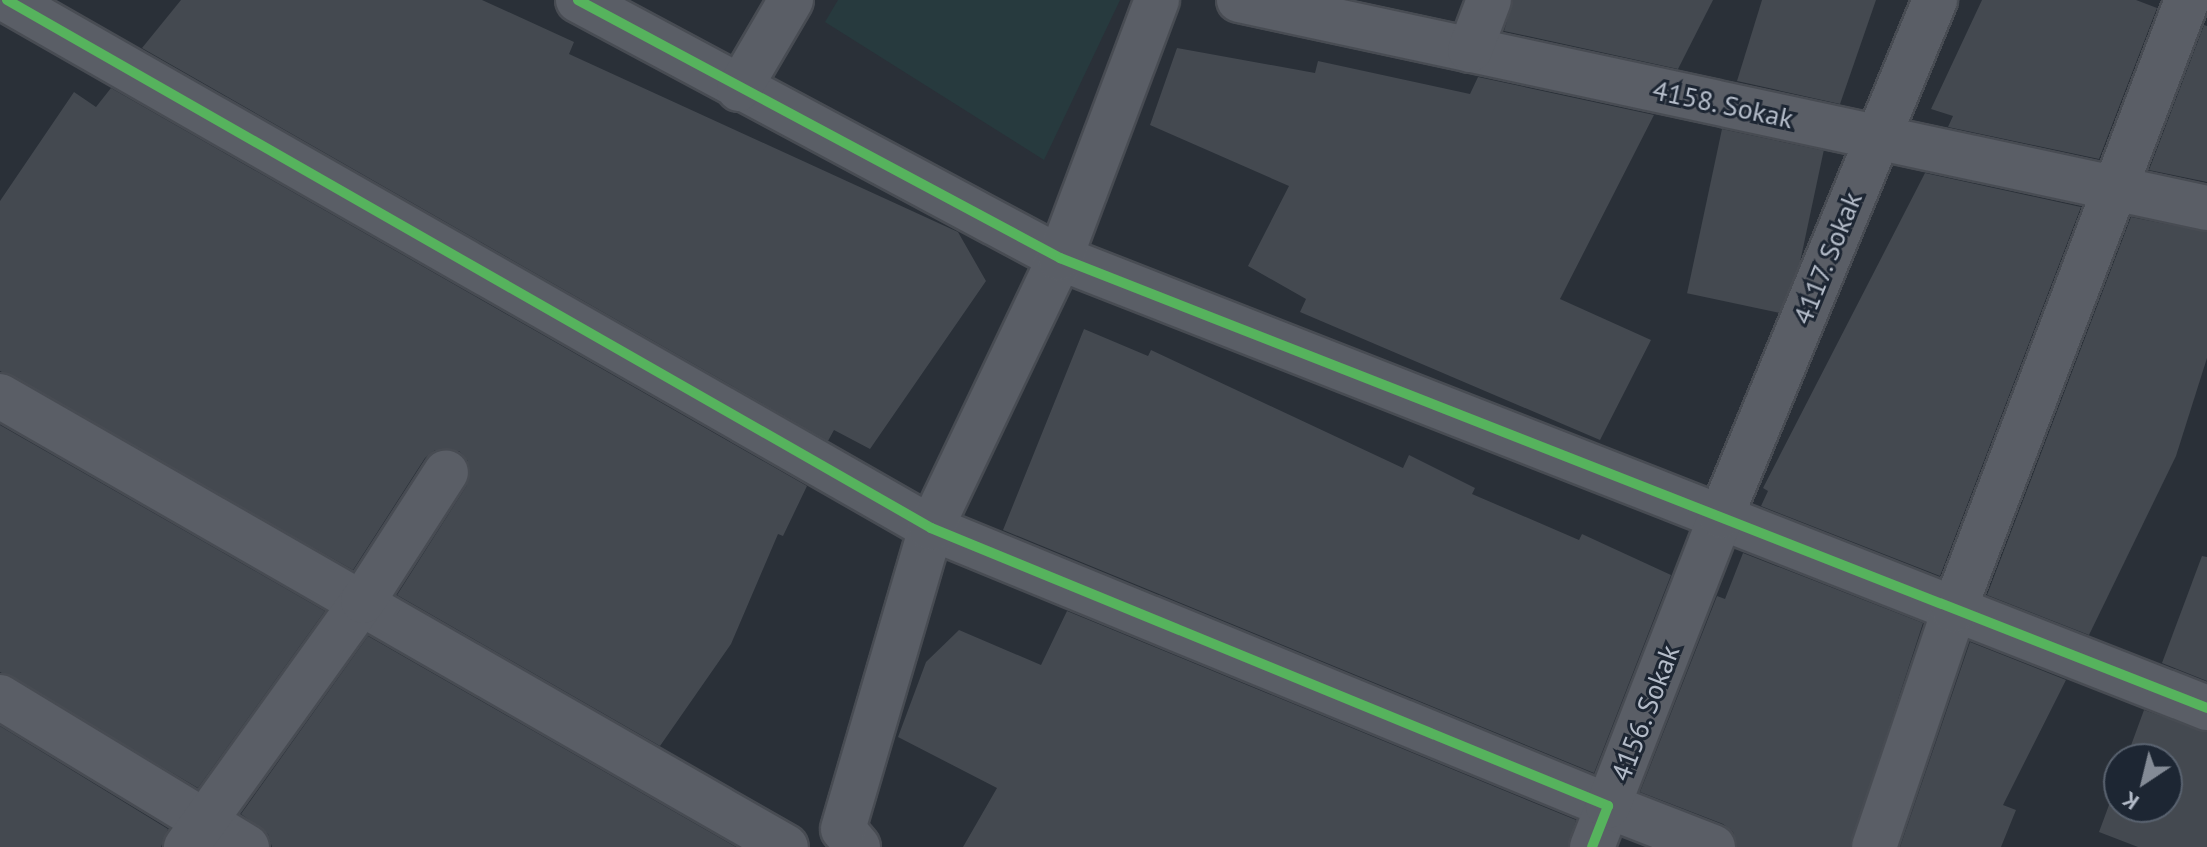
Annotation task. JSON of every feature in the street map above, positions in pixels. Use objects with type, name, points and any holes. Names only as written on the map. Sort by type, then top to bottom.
[{"type":"street","points":[[7,0],[931,528],[1608,806],[1592,847]]},
{"type":"street","points":[[578,0],[739,89],[1060,258],[2207,708]]},
{"type":"street","points":[[739,89],[791,0]]},
{"type":"street","points":[[858,847],[843,829],[931,528],[1060,258],[1157,0]]},
{"type":"street","name":"4158. Sokak","points":[[1239,0],[2207,208]]},
{"type":"street","points":[[1470,50],[1489,0]]},
{"type":"street","name":"4117. Sokak","points":[[1721,516],[1935,0]]},
{"type":"street","points":[[1874,847],[1954,610],[2118,189],[2187,0]]},
{"type":"street","points":[[0,396],[363,601],[786,847]]},
{"type":"street","points":[[194,834],[363,601],[446,472]]},
{"type":"street","name":"4156. Sokak","points":[[1713,847],[1608,806],[1721,516]]},
{"type":"street","points":[[0,697],[194,834],[247,847]]},
{"type":"green space","points":[[838,0],[1120,0],[1044,160],[825,22]]},
{"type":"building","points":[[181,0],[482,0],[574,42],[569,54],[958,232],[986,281],[870,449],[834,430],[828,441],[142,48]]},
{"type":"building","points":[[1513,0],[1713,0],[1678,69],[1504,31]]},
{"type":"building","points":[[1762,0],[1876,0],[1840,104],[1737,81]]},
{"type":"building","points":[[1982,0],[2136,0],[2157,8],[2099,159],[1948,127],[1953,116],[1931,109]]},
{"type":"building","points":[[2204,25],[2207,26],[2207,182],[2149,170]]},
{"type":"building","points":[[1177,48],[1315,73],[1318,61],[1470,94],[1478,77],[1654,115],[1560,299],[1651,340],[1600,440],[1300,312],[1306,299],[1248,266],[1289,186],[1150,125]]},
{"type":"building","points":[[111,88],[807,486],[783,536],[778,534],[731,644],[660,746],[397,595],[467,485],[468,461],[459,451],[435,450],[425,458],[353,570],[0,371],[0,201],[74,92],[96,107]]},
{"type":"building","points":[[1722,129],[1824,151],[1789,315],[1687,293]]},
{"type":"building","points":[[1925,173],[2081,207],[1940,576],[1761,506],[1768,491],[1763,488]]},
{"type":"building","points":[[2131,217],[2207,232],[2207,358],[2176,456],[2089,635],[1987,595]]},
{"type":"building","points":[[1084,329],[1148,356],[1151,350],[1403,468],[1409,455],[1475,488],[1472,494],[1579,540],[1582,534],[1671,575],[1594,773],[1003,530]]},
{"type":"building","points":[[0,425],[325,611],[198,788],[0,672]]},
{"type":"building","points":[[1743,553],[1923,623],[1850,847],[1737,847],[1733,832],[1723,824],[1640,792],[1717,596],[1725,599]]},
{"type":"building","points":[[2202,556],[2207,557],[2207,681],[2162,663]]},
{"type":"building","points":[[1067,611],[1576,820],[1568,847],[963,847],[997,788],[898,737],[926,662],[959,630],[1041,665]]},
{"type":"building","points":[[368,636],[736,847],[272,847],[268,834],[241,814]]},
{"type":"building","points":[[1970,642],[2066,680],[2003,805],[2016,810],[2001,847],[1900,847]]},
{"type":"building","points":[[2144,710],[2207,732],[2207,847],[2138,847],[2099,832],[2103,821],[2183,823],[2183,743],[2132,743]]},
{"type":"building","points":[[0,726],[168,829],[161,847],[0,847]]},
{"type":"cycle path","points":[[7,0],[931,528],[1608,806],[1592,847]]},
{"type":"cycle path","points":[[578,0],[1060,258],[2207,708]]}]
